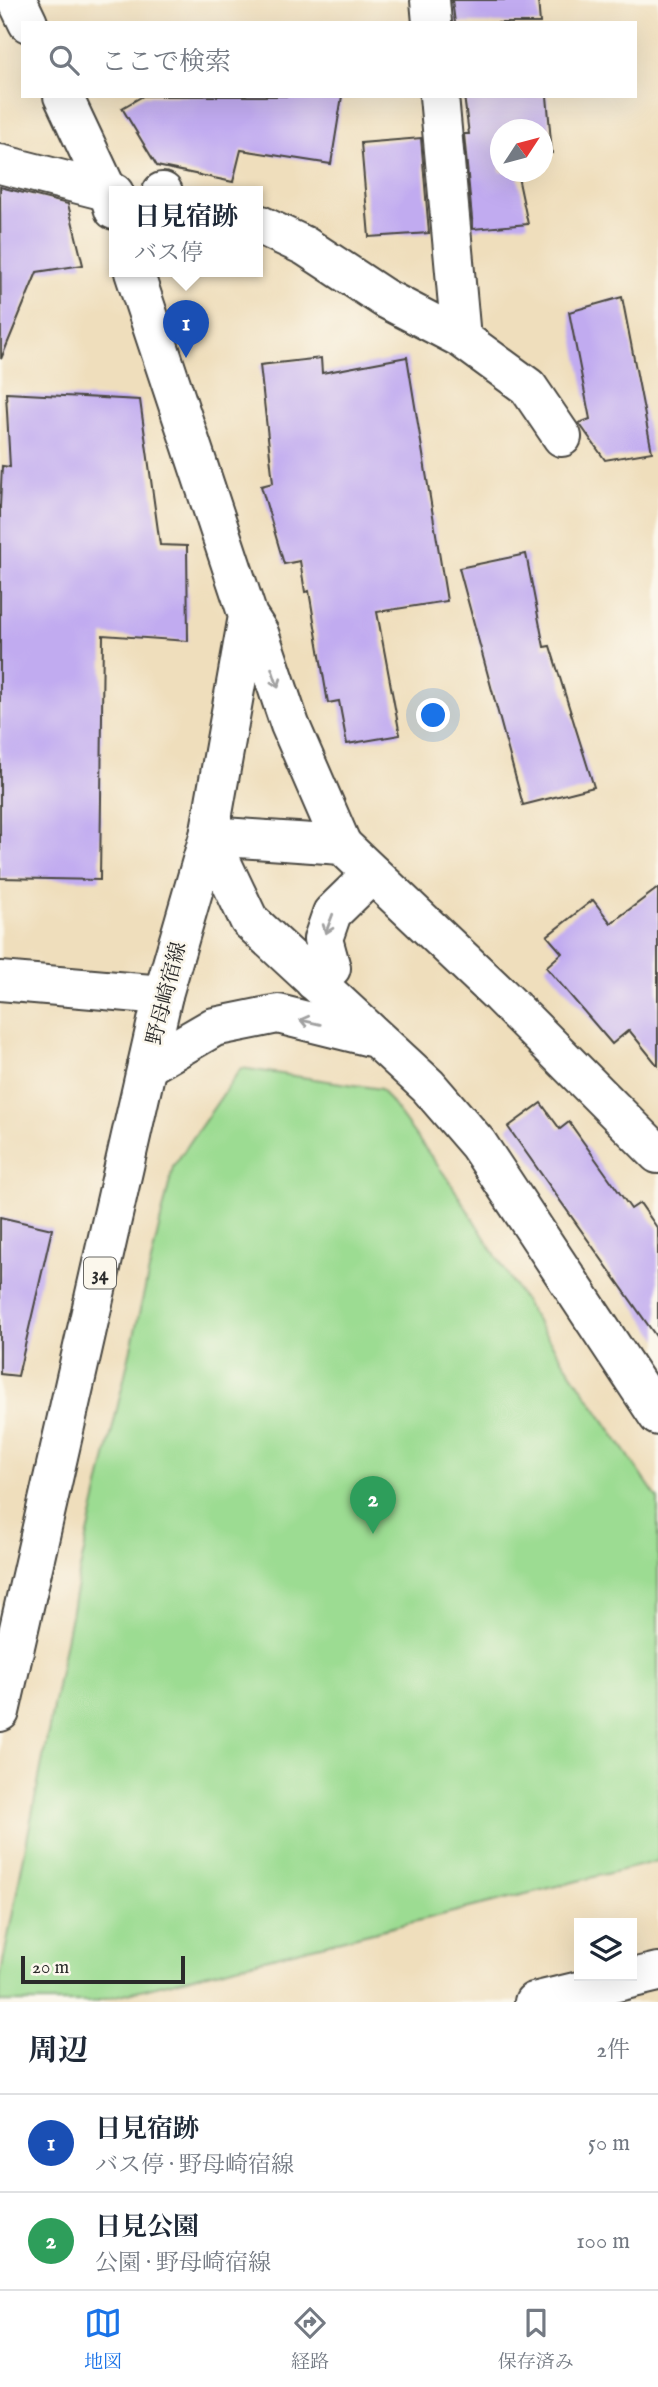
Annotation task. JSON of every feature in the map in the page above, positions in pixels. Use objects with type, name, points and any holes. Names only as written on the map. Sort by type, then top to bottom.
[{"type":"street","points":[[17,0],[27,21]]},
{"type":"street","points":[[430,0],[432,21]]},
{"type":"street","points":[[64,98],[109,193]]},
{"type":"street","points":[[439,98],[461,338]]},
{"type":"street","points":[[0,164],[109,198]]},
{"type":"street","points":[[263,226],[304,246],[384,298],[461,338],[528,387],[562,437]]},
{"type":"street","points":[[136,277],[248,616],[259,633],[295,736],[342,845],[500,995],[658,1154]]},
{"type":"street","name":"野母崎宿線","points":[[0,1712],[163,995],[209,836],[248,616]]},
{"type":"street","points":[[342,845],[209,836],[248,920],[428,1086],[478,1144],[658,1416]]},
{"type":"street","points":[[314,981],[331,968],[323,939],[332,913],[372,874]]},
{"type":"street","points":[[0,981],[163,995]]},
{"type":"street","points":[[147,1066],[214,1027],[278,1014],[376,1038]]},
{"type":"street","points":[[534,2002],[658,1972]]},
{"type":"green space","points":[[241,1068],[381,1089],[450,1182],[541,1328],[658,1499],[658,1861],[92,2002],[0,2002],[0,1978],[80,1569],[173,1167]]},
{"type":"building","points":[[452,0],[538,0],[540,21],[455,21]]},
{"type":"building","points":[[140,98],[342,98],[331,164],[241,150],[233,182],[157,166],[122,108]]},
{"type":"building","points":[[464,98],[547,98],[549,119],[490,119],[490,182],[519,182],[528,224],[473,229],[464,134],[469,134]]},
{"type":"building","points":[[421,138],[429,233],[369,237],[361,143]]},
{"type":"building","points":[[0,187],[68,204],[83,265],[37,272],[1,359]]},
{"type":"building","points":[[622,297],[652,452],[605,460],[579,423],[590,419],[569,312]]},
{"type":"building","points":[[407,357],[447,601],[377,612],[400,735],[347,744],[339,701],[328,703],[309,591],[305,592],[300,561],[284,564],[261,486],[273,483],[260,365],[321,358],[322,373]]},
{"type":"building","points":[[6,393],[140,400],[160,545],[187,546],[188,641],[103,635],[100,880],[0,878],[0,506],[2,466],[10,467]]},
{"type":"building","points":[[526,554],[544,647],[550,646],[594,787],[523,805],[459,568]]},
{"type":"building","points":[[658,888],[658,1066],[629,1030],[612,1044],[546,967],[562,953],[547,936],[593,900],[611,923]]},
{"type":"building","points":[[541,1103],[560,1129],[569,1122],[631,1209],[640,1203],[658,1229],[658,1339],[508,1127]]},
{"type":"building","points":[[0,1217],[52,1229],[18,1376],[0,1374]]},
{"type":"place","name":"日見宿跡","points":[[186,358]]},
{"type":"place","name":"日見公園","points":[[373,1534]]}]
